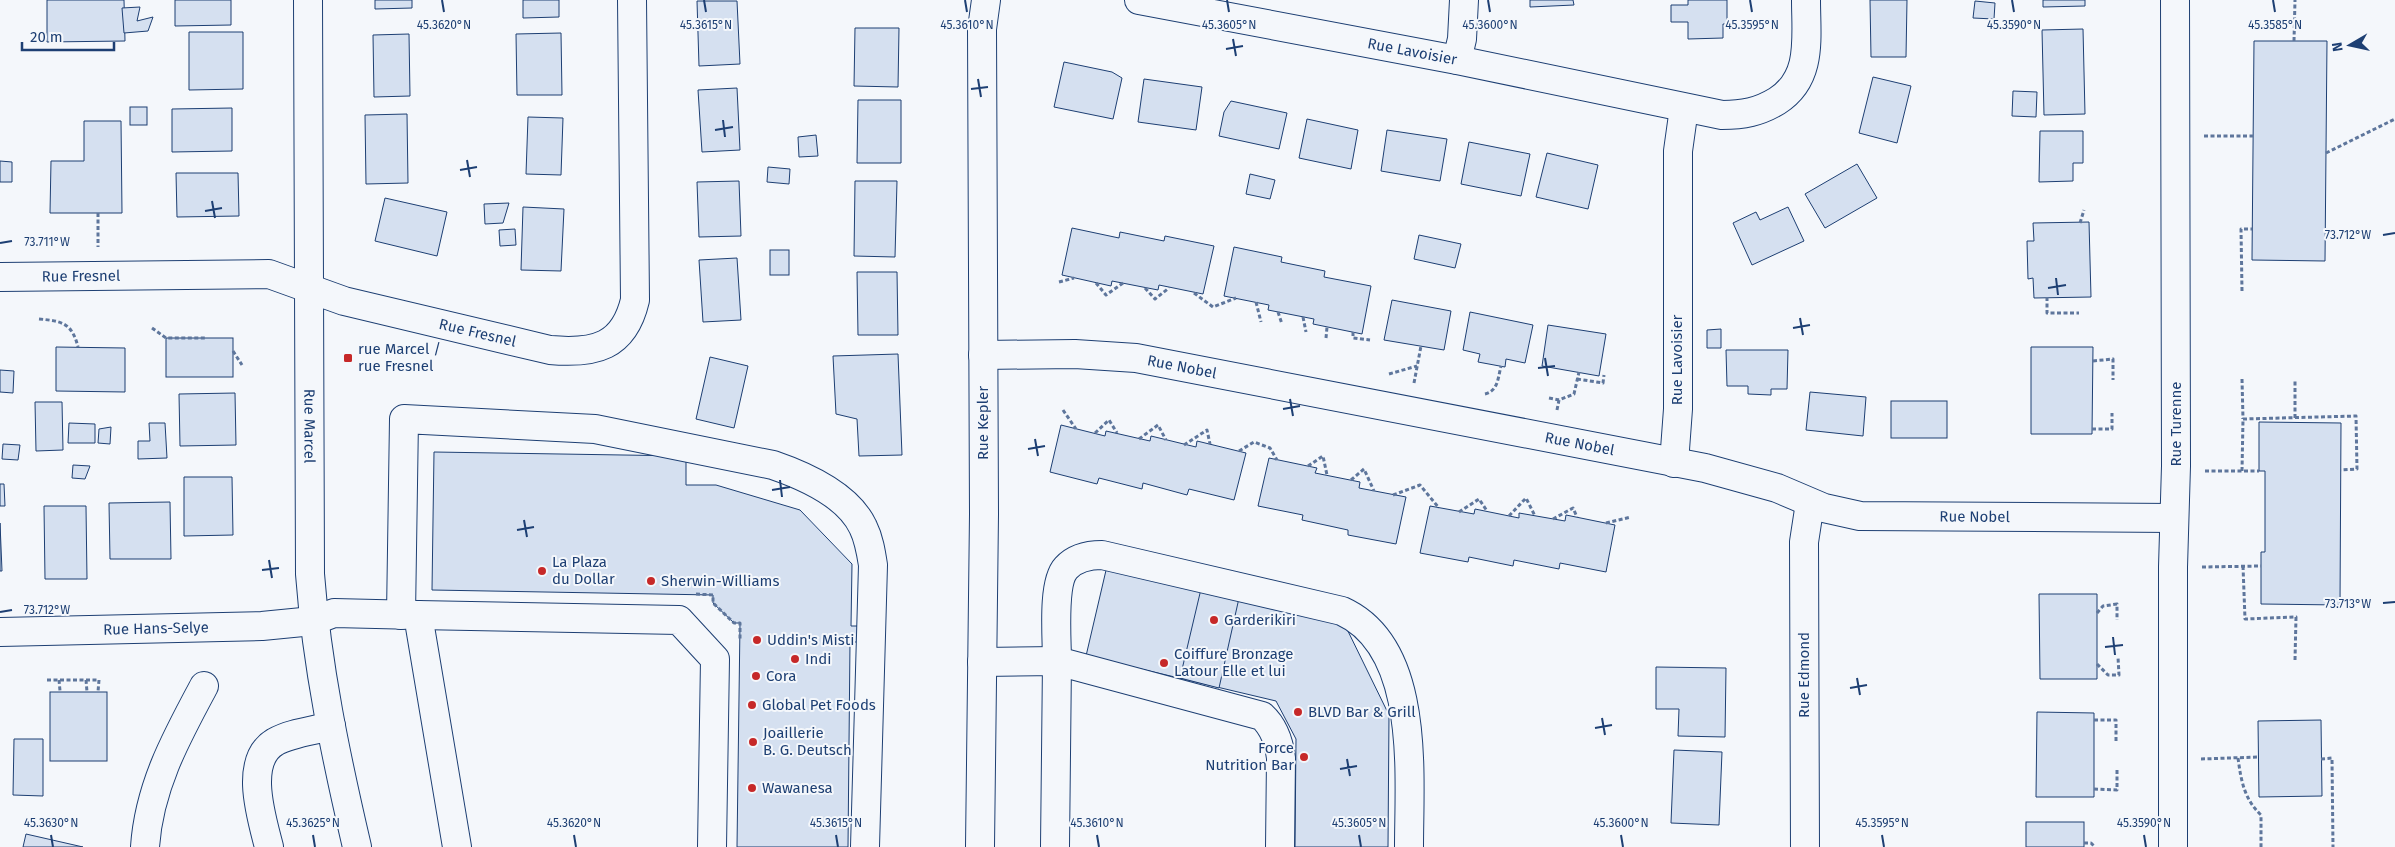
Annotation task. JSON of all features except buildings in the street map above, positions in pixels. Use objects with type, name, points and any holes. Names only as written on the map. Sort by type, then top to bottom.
[{"type":"street","name":"Rue Marcel","points":[[308,0],[310,564],[313,621],[330,726],[357,847]]},
{"type":"street","name":"Rue Fresnel","points":[[0,278],[269,274],[344,301],[550,350],[572,352],[592,350],[607,344],[622,333],[631,317],[636,300],[632,0]]},
{"type":"street","name":"Rue Kepler","points":[[980,847],[983,355],[982,29],[986,0]]},
{"type":"street","name":"Rue Lavoisier","points":[[1139,0],[1457,60],[1722,115],[1740,115],[1756,112],[1785,96],[1796,85],[1803,65],[1806,0]]},
{"type":"street","points":[[1457,60],[1462,39],[1464,0]]},
{"type":"street","name":"Rue Turenne","points":[[2173,847],[2173,567],[2176,466],[2174,0]]},
{"type":"street","name":"Rue Lavoisier","points":[[1674,463],[1678,409],[1678,151],[1684,108]]},
{"type":"street","name":"Rue Nobel","points":[[983,355],[1075,354],[1130,357],[1674,463],[1754,481],[1777,488],[1810,503],[1860,516],[2174,518]]},
{"type":"street","points":[[457,847],[409,615],[404,419],[595,429],[773,465],[798,474],[828,490],[863,526],[870,547],[873,565],[865,847]]},
{"type":"street","name":"Rue Edmond","points":[[1805,847],[1804,542],[1810,503]]},
{"type":"street","points":[[1055,847],[1060,579],[1066,568],[1078,559],[1089,555],[1102,555],[1342,611],[1355,617],[1370,629],[1383,646],[1394,669],[1406,723],[1409,847]]},
{"type":"street","name":"Rue Hans-Selye","points":[[0,632],[262,626],[313,621],[334,613],[679,620],[715,659],[712,847]]},
{"type":"street","points":[[982,662],[1057,661],[1262,716],[1268,722],[1280,746],[1280,847]]},
{"type":"street","points":[[145,847],[147,823],[158,778],[170,749],[204,686]]},
{"type":"street","points":[[269,847],[257,794],[257,776],[264,754],[274,743],[283,738],[330,726]]},
{"type":"path","points":[[2294,0],[2294,41]]},
{"type":"path","points":[[2326,153],[2395,119]]},
{"type":"path","points":[[2175,136],[2253,136]]},
{"type":"path","points":[[2080,223],[2084,210]]},
{"type":"path","points":[[2242,291],[2241,229],[2252,229]]},
{"type":"path","points":[[1059,282],[1074,278]]},
{"type":"path","points":[[1096,283],[1106,295],[1123,283]]},
{"type":"path","points":[[1145,288],[1155,299],[1169,288]]},
{"type":"path","points":[[1194,293],[1213,307],[1236,298]]},
{"type":"path","points":[[2047,297],[2047,313],[2078,313]]},
{"type":"path","points":[[1256,302],[1261,322]]},
{"type":"path","points":[[1278,312],[1282,324]]},
{"type":"path","points":[[1303,317],[1306,332]]},
{"type":"path","points":[[39,319],[62,323],[75,334],[78,347]]},
{"type":"path","points":[[1326,338],[1327,327]]},
{"type":"path","points":[[152,328],[166,338],[207,338]]},
{"type":"path","points":[[1353,332],[1352,338],[1370,340]]},
{"type":"path","points":[[1409,412],[1421,346]]},
{"type":"path","points":[[234,352],[242,365]]},
{"type":"path","points":[[2093,360],[2113,359],[2113,380]]},
{"type":"path","points":[[1389,374],[1417,366]]},
{"type":"path","points":[[1476,394],[1490,392],[1496,387],[1501,366]]},
{"type":"path","points":[[1549,398],[1559,400],[1574,394],[1579,372]]},
{"type":"path","points":[[1577,379],[1602,383],[1604,374]]},
{"type":"path","points":[[2242,379],[2242,471]]},
{"type":"path","points":[[2295,379],[2295,418]]},
{"type":"path","points":[[1552,440],[1559,400]]},
{"type":"path","points":[[1063,410],[1076,429]]},
{"type":"path","points":[[2092,429],[2112,429],[2112,412]]},
{"type":"path","points":[[2243,419],[2356,416],[2357,469],[2341,470]]},
{"type":"path","points":[[1095,434],[1109,420],[1117,433]]},
{"type":"path","points":[[1139,439],[1158,425],[1166,440]]},
{"type":"path","points":[[1184,445],[1207,430],[1210,444]]},
{"type":"path","points":[[1239,452],[1254,442],[1270,448],[1277,460]]},
{"type":"path","points":[[1308,466],[1323,456],[1327,475]]},
{"type":"path","points":[[2176,466],[2197,471],[2259,471]]},
{"type":"path","points":[[1350,480],[1364,469],[1374,491]]},
{"type":"path","points":[[1393,495],[1420,486],[1439,508]]},
{"type":"path","points":[[1509,516],[1526,498],[1535,516]]},
{"type":"path","points":[[1459,512],[1479,499],[1487,511]]},
{"type":"path","points":[[1553,519],[1573,508],[1577,517]]},
{"type":"path","points":[[1606,523],[1631,518]]},
{"type":"path","points":[[2243,566],[2245,619],[2296,617],[2295,660]]},
{"type":"path","points":[[2173,567],[2261,566]]},
{"type":"path","points":[[695,594],[713,595],[713,603],[734,623],[740,624],[740,649]]},
{"type":"path","points":[[2097,612],[2103,606],[2117,604],[2117,620]]},
{"type":"path","points":[[2097,664],[2108,675],[2119,675],[2118,657]]},
{"type":"path","points":[[47,680],[99,680],[98,692]]},
{"type":"path","points":[[59,680],[60,691]]},
{"type":"path","points":[[86,680],[87,692]]},
{"type":"path","points":[[2094,720],[2116,720],[2116,741]]},
{"type":"path","points":[[2173,760],[2258,757]]},
{"type":"path","points":[[2238,758],[2241,779],[2248,801],[2260,815],[2261,847]]},
{"type":"path","points":[[2321,758],[2332,758],[2333,847]]},
{"type":"path","points":[[2094,789],[2117,790],[2117,770]]},
{"type":"path","points":[[2084,843],[2091,843],[2095,847]]},
{"type":"place","name":"rue Marcel / rue Fresnel","points":[[348,358]]},
{"type":"place","name":"La Plaza du Dollar","points":[[542,571]]},
{"type":"place","name":"Sherwin-Williams","points":[[651,581]]},
{"type":"place","name":"Garderikiri","points":[[1214,620]]},
{"type":"place","name":"Uddin's Misti","points":[[757,640]]},
{"type":"place","name":"Indi","points":[[795,659]]},
{"type":"place","name":"Coiffure Bronzage Latour Elle et lui","points":[[1164,663]]},
{"type":"place","name":"Cora","points":[[756,676]]},
{"type":"place","name":"Global Pet Foods","points":[[752,705]]},
{"type":"place","name":"BLVD Bar & Grill","points":[[1298,712]]},
{"type":"place","name":"Joaillerie B. G. Deutsch","points":[[753,742]]},
{"type":"place","name":"Force Nutrition Bar","points":[[1304,757]]},
{"type":"place","name":"Wawanesa","points":[[752,788]]}]
